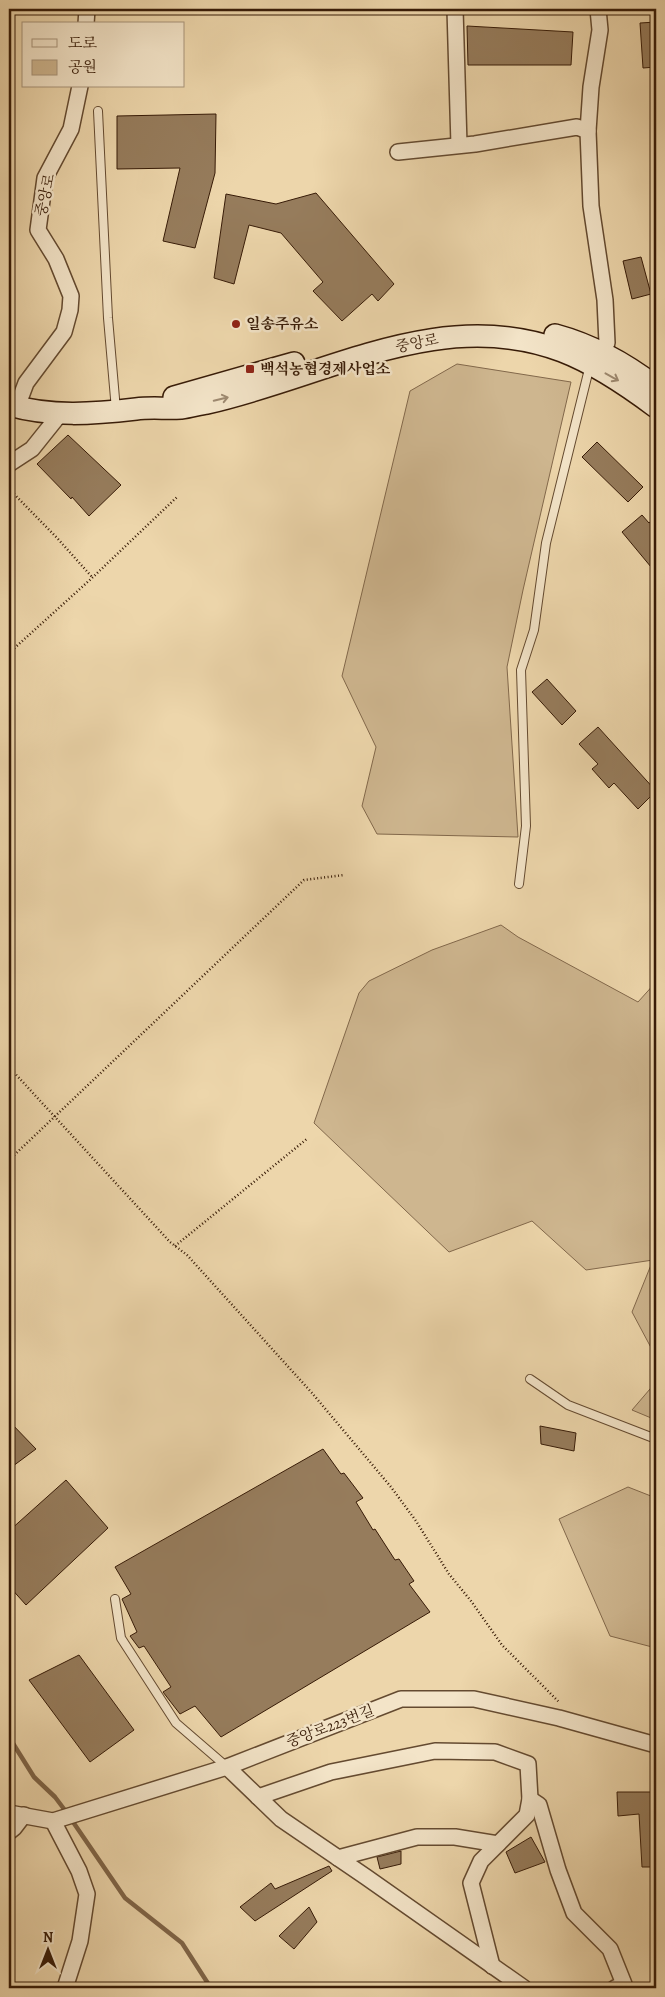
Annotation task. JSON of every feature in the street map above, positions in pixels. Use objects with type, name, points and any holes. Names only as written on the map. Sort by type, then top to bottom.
[{"type":"main road","name":"중앙로","points":[[13,406],[60,414],[117,412],[138,409],[181,394],[427,325],[461,322],[511,324],[559,336],[594,358],[656,407]]},
{"type":"main road","name":"중앙로","points":[[594,358],[633,370],[656,387]]},
{"type":"street","points":[[86,22],[87,9]]},
{"type":"street","points":[[455,9],[459,146]]},
{"type":"street","points":[[594,358],[607,343],[605,300],[591,206],[588,131],[591,87],[600,30],[598,9]]},
{"type":"street","name":"중앙로","points":[[13,406],[26,383],[64,332],[70,310],[71,296],[56,259],[38,230],[45,178],[71,129],[80,88]]},
{"type":"street","points":[[398,152],[459,146],[577,127],[588,131]]},
{"type":"street","points":[[9,464],[32,449],[60,414]]},
{"type":"street","name":"중앙로223번길","points":[[16,1814],[57,1820],[227,1767],[401,1699],[474,1699],[559,1718],[656,1745]]},
{"type":"street","points":[[258,1797],[331,1772],[435,1751],[495,1752],[528,1764],[530,1799],[527,1815],[481,1861],[471,1883],[492,1966]]},
{"type":"street","points":[[227,1767],[281,1819],[524,1988]]},
{"type":"street","points":[[530,1799],[539,1805],[558,1870],[574,1913],[610,1949],[624,1984],[615,1988]]},
{"type":"street","points":[[9,1832],[14,1828],[16,1814]]},
{"type":"street","points":[[57,1820],[87,1894],[80,1940],[65,1988]]},
{"type":"street","points":[[338,1858],[417,1837],[455,1837],[498,1844]]},
{"type":"lane","points":[[98,111],[108,318],[117,412]]},
{"type":"lane","points":[[519,884],[526,826],[521,670],[534,630],[546,543],[594,358]]},
{"type":"lane","points":[[530,1379],[568,1405],[656,1439]]},
{"type":"lane","points":[[115,1599],[121,1638],[176,1723],[227,1767]]},
{"type":"path","points":[[9,489],[58,539],[92,578]]},
{"type":"path","points":[[9,653],[92,578],[177,497]]},
{"type":"path","points":[[9,1160],[54,1115],[77,1096],[304,880],[344,875]]},
{"type":"path","points":[[9,1067],[175,1246],[187,1255],[295,1374],[391,1487],[416,1521],[449,1574],[502,1645],[565,1707]]},
{"type":"path","points":[[175,1246],[308,1138]]},
{"type":"green space","points":[[457,364],[571,382],[507,667],[518,837],[377,834],[362,806],[376,747],[342,676],[410,391]]},
{"type":"green space","points":[[501,925],[518,937],[638,1002],[656,982],[656,1357],[632,1312],[653,1260],[586,1270],[532,1221],[449,1252],[314,1123],[359,993],[369,981],[432,950]]},
{"type":"green space","points":[[656,1382],[656,1420],[632,1410]]},
{"type":"green space","points":[[628,1487],[656,1498],[656,1648],[610,1636],[559,1519]]},
{"type":"building","points":[[656,22],[656,67],[643,68],[640,23]]},
{"type":"building","points":[[467,26],[573,32],[571,65],[468,65]]},
{"type":"building","points":[[216,114],[215,173],[195,248],[163,241],[180,168],[117,169],[117,116]]},
{"type":"building","points":[[316,193],[394,284],[378,301],[372,294],[342,321],[313,291],[323,282],[281,233],[249,225],[234,284],[214,278],[226,194],[276,204]]},
{"type":"building","points":[[641,257],[651,294],[632,299],[623,261]]},
{"type":"building","points":[[68,435],[121,485],[89,516],[37,464]]},
{"type":"building","points":[[597,442],[643,487],[628,502],[582,457]]},
{"type":"building","points":[[642,515],[649,523],[656,517],[656,573],[622,532]]},
{"type":"building","points":[[547,679],[576,711],[562,725],[532,692]]},
{"type":"building","points":[[598,727],[656,791],[638,809],[614,783],[609,788],[592,769],[598,764],[579,744]]},
{"type":"building","points":[[9,1421],[36,1449],[9,1469]]},
{"type":"building","points":[[540,1426],[576,1433],[574,1451],[541,1444]]},
{"type":"building","points":[[323,1449],[341,1474],[344,1473],[363,1498],[356,1502],[373,1530],[375,1529],[395,1560],[399,1559],[414,1581],[409,1584],[430,1612],[221,1737],[195,1706],[180,1714],[163,1692],[171,1687],[144,1646],[139,1648],[130,1636],[137,1632],[122,1599],[131,1594],[115,1567]]},
{"type":"building","points":[[66,1480],[108,1528],[26,1605],[9,1586],[9,1531]]},
{"type":"building","points":[[79,1655],[134,1730],[90,1762],[29,1680]]},
{"type":"building","points":[[617,1792],[656,1792],[656,1867],[642,1867],[639,1814],[618,1816]]},
{"type":"building","points":[[531,1837],[545,1862],[515,1873],[506,1852]]},
{"type":"building","points":[[401,1851],[401,1864],[380,1869],[377,1857]]},
{"type":"building","points":[[329,1866],[332,1871],[255,1921],[240,1907],[271,1883],[275,1889]]},
{"type":"building","points":[[309,1907],[317,1922],[294,1949],[279,1936]]},
{"type":"waterway","points":[[9,1737],[34,1777],[55,1797],[67,1813]]},
{"type":"waterway","points":[[71,1819],[125,1898],[182,1943],[209,1985],[209,1988]]},
{"type":"place","name":"일송주유소","points":[[236,324]]},
{"type":"place","name":"백석농협경제사업소","points":[[250,369]]}]
